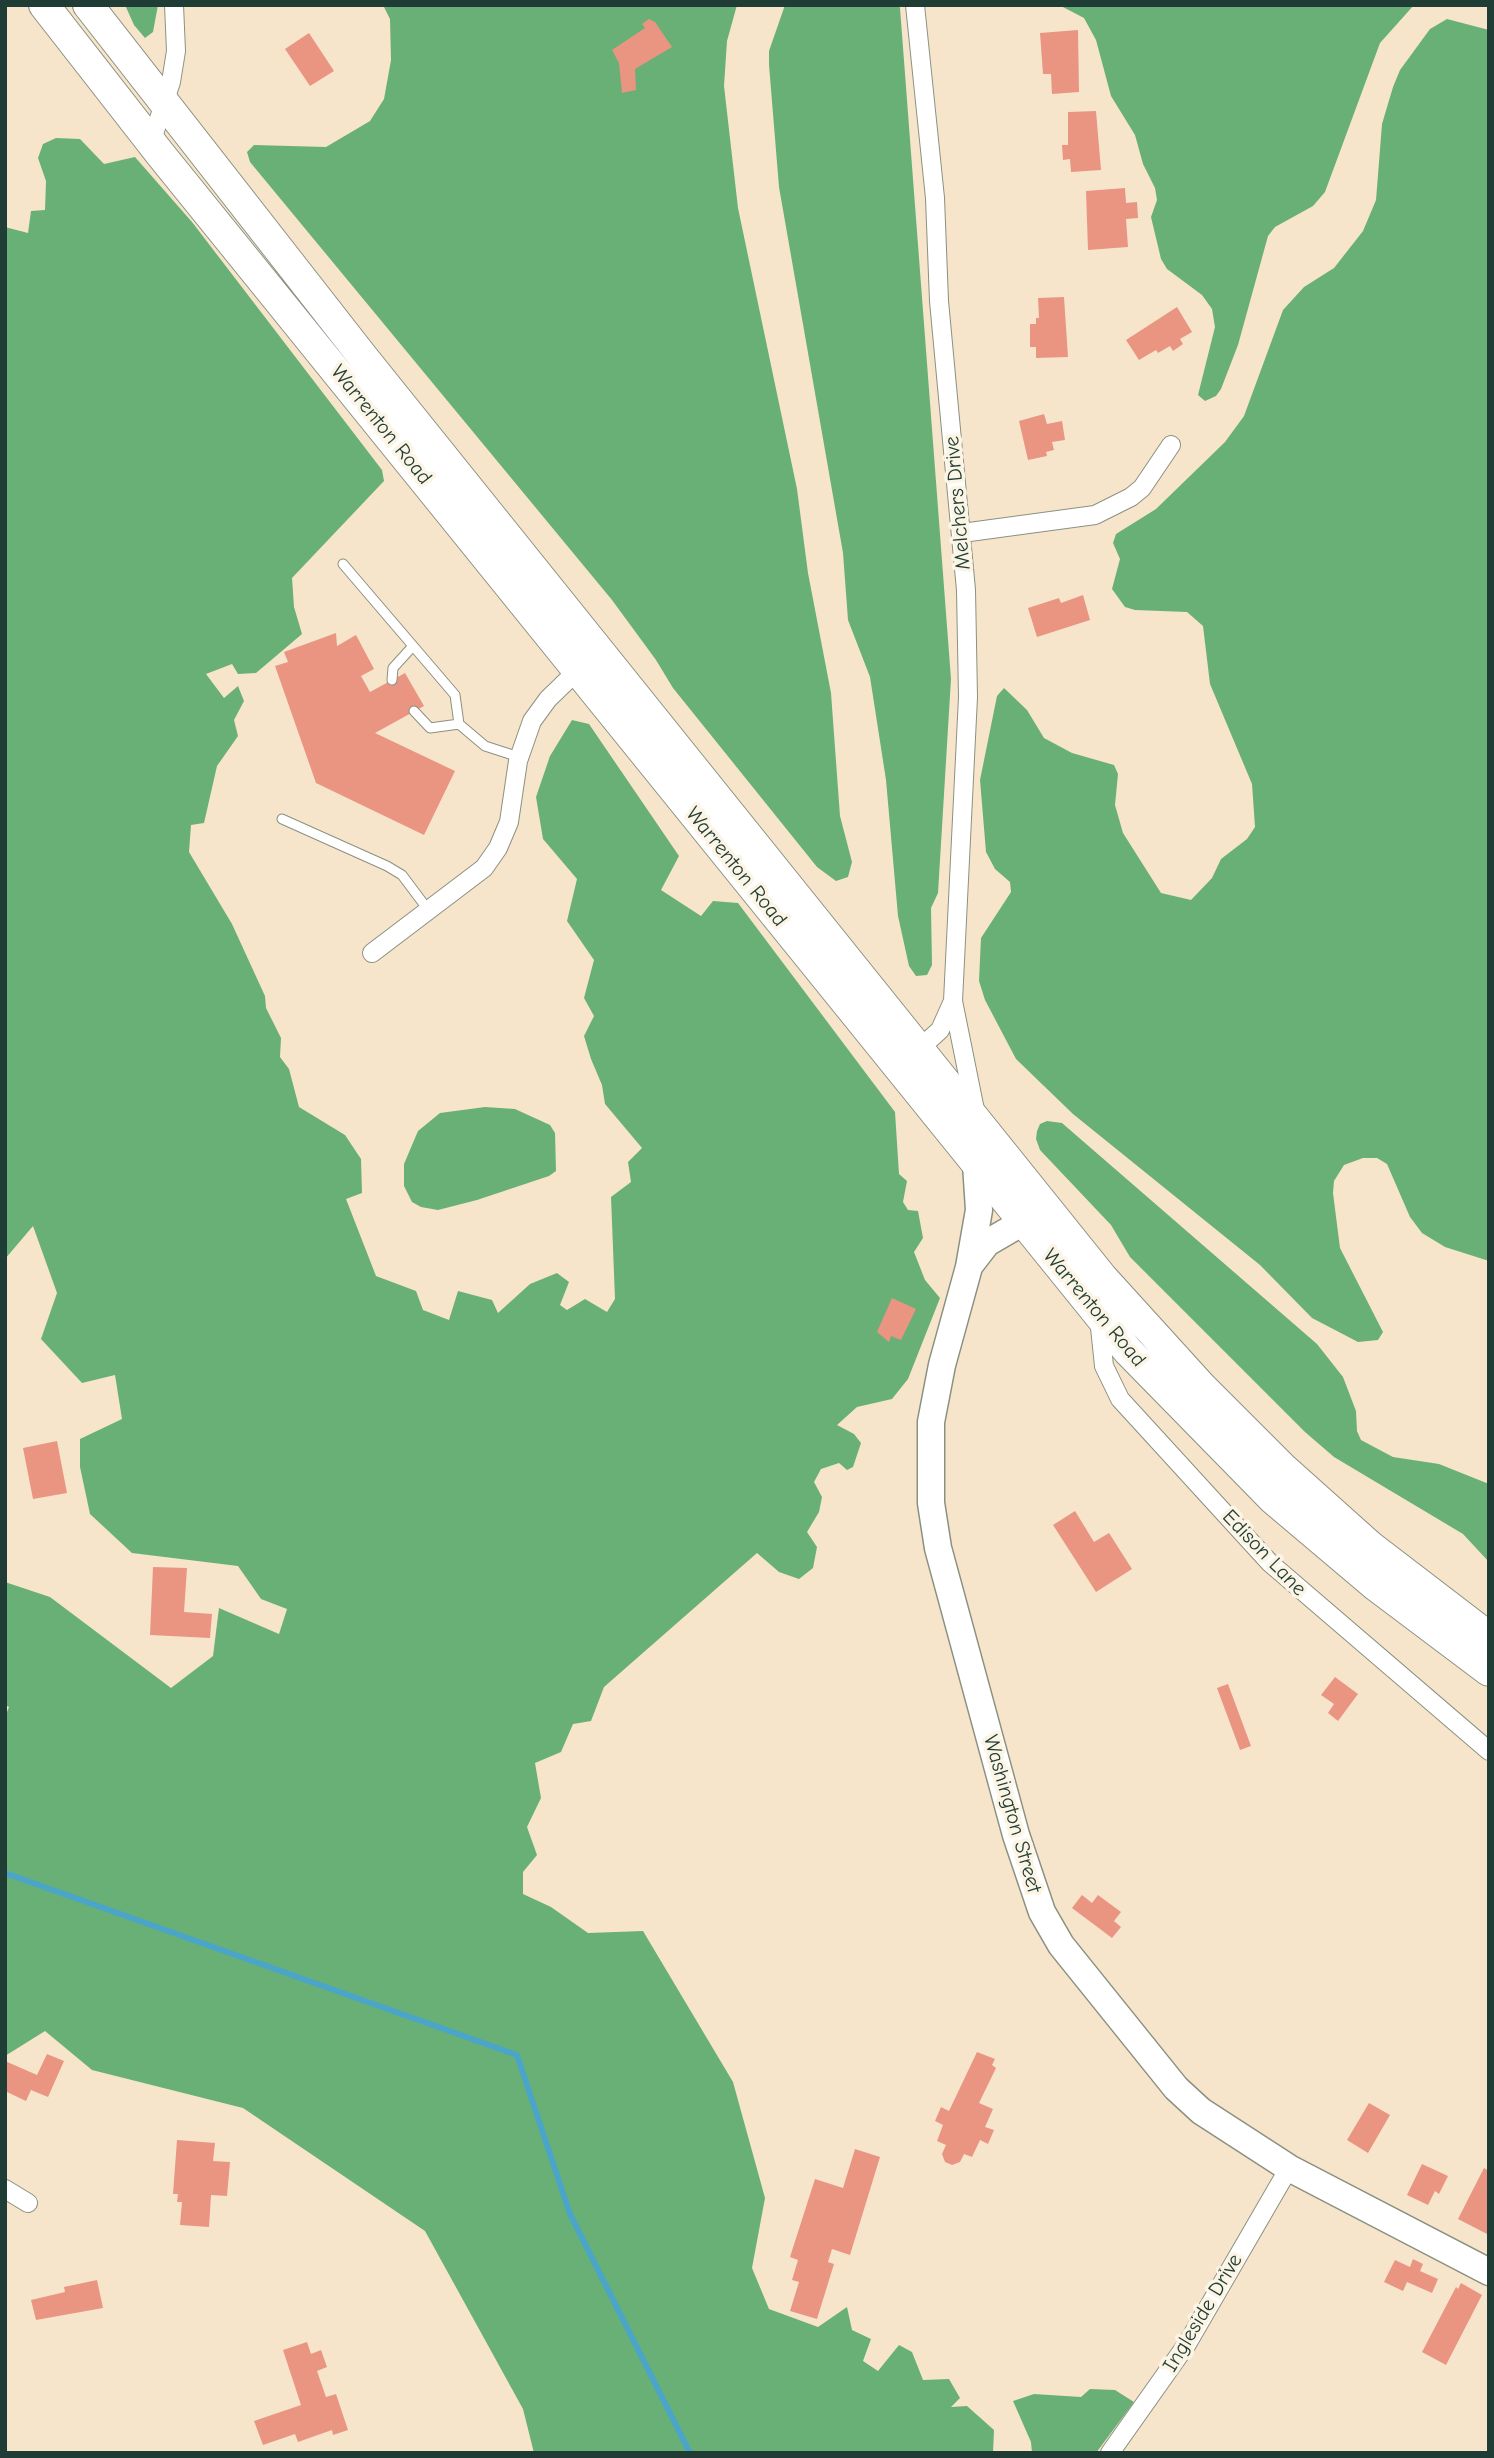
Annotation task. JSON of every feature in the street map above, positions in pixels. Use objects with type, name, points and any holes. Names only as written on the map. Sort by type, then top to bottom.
[{"type":"main road","name":"Warrenton Road","points":[[44,5],[151,142],[1099,1315],[1166,1392],[1273,1500],[1386,1594],[1489,1671]]},
{"type":"main road","name":"Warrenton Road","points":[[88,5],[362,357],[1102,1276],[1230,1416],[1370,1546],[1489,1637]]},
{"type":"street","points":[[151,142],[164,103],[176,51],[174,5]]},
{"type":"street","name":"Melchers Drive","points":[[915,5],[935,198],[939,301],[962,533],[968,697],[953,1001],[978,1123]]},
{"type":"street","points":[[962,533],[1095,515],[1131,497],[1142,488],[1171,446]]},
{"type":"street","points":[[372,953],[477,875],[498,848],[509,822],[519,757],[533,721],[548,699],[578,670]]},
{"type":"street","name":"Melchers Drive","points":[[919,1049],[940,1030],[953,1001]]},
{"type":"street","name":"Washington Street","points":[[976,1164],[980,1202],[969,1267],[942,1365],[932,1422],[931,1503],[938,1548],[1030,1884],[1061,1945],[1176,2088],[1231,2132],[1289,2168],[1489,2272]]},
{"type":"street","name":"Washington Street","points":[[969,1267],[987,1243],[1023,1223]]},
{"type":"street","name":"Edison Lane","points":[[1099,1315],[1104,1366],[1121,1399],[1270,1563],[1489,1751]]},
{"type":"street","name":"Ingleside Drive","points":[[1110,2453],[1186,2343],[1289,2168]]},
{"type":"street","points":[[5,2189],[28,2203]]},
{"type":"lane","points":[[343,564],[455,695],[459,724],[485,746],[519,757]]},
{"type":"lane","points":[[392,680],[393,668],[413,646]]},
{"type":"lane","points":[[414,711],[430,727],[459,724]]},
{"type":"lane","points":[[282,819],[402,875],[429,911]]},
{"type":"green space","points":[[125,5],[158,5],[153,32],[145,38],[134,25]]},
{"type":"green space","points":[[383,5],[737,5],[727,41],[724,86],[738,208],[797,489],[808,573],[831,693],[840,816],[852,862],[848,877],[836,881],[817,867],[673,688],[612,600],[250,162],[247,152],[254,145],[326,147],[370,121],[384,99],[391,60],[390,19]]},
{"type":"green space","points":[[785,5],[899,5],[900,8],[951,679],[938,893],[931,908],[932,965],[927,975],[916,976],[909,966],[898,916],[886,780],[870,677],[848,620],[843,553],[779,187],[769,51]]},
{"type":"green space","points":[[1059,5],[1414,5],[1380,43],[1325,192],[1313,206],[1275,227],[1268,236],[1238,345],[1221,389],[1216,396],[1205,401],[1198,395],[1215,327],[1212,309],[1202,295],[1167,269],[1161,259],[1151,217],[1157,200],[1155,188],[1143,164],[1135,135],[1111,96],[1096,40],[1084,18]]},
{"type":"green space","points":[[1447,19],[1489,30],[1489,1261],[1445,1247],[1422,1233],[1410,1217],[1387,1164],[1377,1158],[1363,1158],[1344,1165],[1334,1181],[1333,1193],[1340,1248],[1383,1332],[1378,1340],[1358,1342],[1312,1318],[1260,1265],[1073,1114],[1016,1059],[985,1000],[979,981],[981,938],[1011,892],[1010,882],[995,869],[986,852],[980,780],[997,696],[1004,688],[1027,710],[1044,738],[1072,753],[1114,765],[1118,774],[1115,805],[1123,833],[1161,893],[1191,900],[1212,878],[1221,859],[1247,839],[1255,827],[1252,784],[1210,684],[1203,626],[1187,612],[1135,610],[1125,607],[1112,589],[1120,559],[1113,543],[1116,534],[1156,509],[1225,442],[1244,416],[1283,310],[1304,287],[1334,268],[1363,231],[1376,200],[1382,124],[1393,87],[1400,70],[1430,29]]},
{"type":"green space","points":[[56,138],[80,139],[104,164],[135,157],[192,222],[382,470],[384,481],[292,578],[294,607],[302,634],[256,673],[238,674],[232,664],[206,674],[224,698],[238,686],[244,701],[234,720],[238,736],[217,766],[204,823],[191,825],[189,852],[232,924],[265,996],[266,1008],[281,1038],[280,1057],[289,1069],[299,1107],[345,1135],[361,1159],[362,1193],[346,1199],[376,1276],[416,1291],[423,1310],[449,1320],[458,1291],[492,1300],[498,1313],[530,1284],[557,1273],[569,1282],[560,1305],[567,1310],[585,1299],[607,1312],[615,1299],[611,1197],[631,1182],[628,1162],[642,1148],[605,1104],[602,1085],[584,1036],[594,1016],[584,998],[594,960],[567,921],[577,879],[543,839],[536,797],[550,756],[572,720],[589,724],[679,856],[661,890],[701,916],[713,901],[738,903],[895,1112],[899,1174],[907,1181],[903,1202],[908,1210],[918,1211],[923,1238],[914,1252],[925,1280],[940,1298],[908,1379],[892,1399],[857,1407],[837,1425],[854,1434],[861,1443],[853,1467],[847,1470],[839,1463],[821,1469],[814,1482],[822,1497],[819,1512],[807,1532],[817,1547],[813,1568],[799,1579],[779,1572],[757,1553],[604,1687],[591,1721],[573,1724],[561,1752],[535,1763],[541,1798],[527,1827],[537,1855],[523,1872],[523,1894],[551,1907],[588,1933],[643,1931],[733,2082],[765,2198],[752,2268],[769,2309],[818,2327],[847,2307],[852,2330],[871,2339],[863,2361],[878,2371],[899,2345],[912,2352],[923,2380],[949,2379],[960,2398],[951,2407],[967,2406],[994,2430],[993,2453],[534,2453],[523,2409],[425,2231],[243,2108],[92,2070],[45,2031],[5,2056],[5,1717],[9,1707],[5,1705],[5,1582],[50,1597],[171,1688],[213,1656],[219,1608],[279,1634],[287,1609],[261,1599],[238,1566],[132,1553],[90,1514],[80,1467],[80,1439],[122,1419],[115,1375],[82,1383],[41,1339],[57,1293],[33,1226],[5,1259],[5,227],[28,233],[31,211],[45,210],[46,181],[38,158],[43,144]]},
{"type":"green space","points":[[485,1107],[515,1109],[550,1125],[555,1133],[556,1171],[549,1176],[477,1200],[438,1210],[421,1207],[412,1202],[404,1186],[404,1164],[418,1131],[440,1113]]},
{"type":"green space","points":[[1047,1121],[1062,1123],[1317,1344],[1343,1377],[1356,1411],[1357,1431],[1361,1440],[1393,1457],[1439,1464],[1489,1484],[1489,1562],[1463,1534],[1334,1457],[1305,1432],[1130,1257],[1111,1225],[1040,1150],[1036,1139],[1037,1131],[1040,1124]]},
{"type":"green space","points":[[1090,2389],[1115,2390],[1134,2402],[1096,2453],[1032,2453],[1031,2442],[1013,2401],[1034,2394],[1081,2397]]},
{"type":"building","points":[[649,19],[655,22],[672,47],[635,69],[636,90],[622,93],[619,63],[612,50],[645,28],[642,24]]},
{"type":"building","points":[[1078,30],[1079,92],[1052,94],[1051,74],[1043,74],[1040,33]]},
{"type":"building","points":[[309,33],[334,71],[310,86],[285,49]]},
{"type":"building","points":[[1096,111],[1101,170],[1071,172],[1070,159],[1063,160],[1062,145],[1068,145],[1068,112]]},
{"type":"building","points":[[1125,188],[1126,203],[1137,202],[1138,218],[1126,219],[1128,247],[1088,250],[1086,191]]},
{"type":"building","points":[[1064,297],[1068,357],[1036,358],[1036,347],[1030,347],[1030,324],[1036,324],[1036,318],[1039,318],[1038,298]]},
{"type":"building","points":[[1177,307],[1192,332],[1180,339],[1183,344],[1173,351],[1170,346],[1158,353],[1156,350],[1139,360],[1126,340]]},
{"type":"building","points":[[1044,414],[1047,424],[1062,421],[1065,440],[1052,442],[1054,450],[1046,452],[1047,456],[1028,460],[1019,421]]},
{"type":"building","points":[[1083,595],[1090,620],[1037,637],[1028,608],[1059,598],[1061,603]]},
{"type":"building","points":[[336,633],[337,646],[356,635],[374,669],[361,676],[370,692],[405,673],[424,706],[375,733],[455,771],[424,835],[316,783],[275,666],[288,662],[284,652]]},
{"type":"building","points":[[892,1298],[916,1309],[901,1340],[891,1336],[889,1342],[877,1332]]},
{"type":"building","points":[[57,1441],[67,1493],[33,1499],[23,1448]]},
{"type":"building","points":[[1075,1511],[1094,1542],[1109,1533],[1132,1569],[1096,1592],[1053,1525]]},
{"type":"building","points":[[153,1567],[187,1568],[184,1612],[212,1614],[210,1638],[150,1635]]},
{"type":"building","points":[[1335,1677],[1358,1694],[1338,1721],[1328,1713],[1334,1704],[1321,1695]]},
{"type":"building","points":[[1228,1684],[1251,1746],[1240,1750],[1217,1688]]},
{"type":"building","points":[[1082,1895],[1092,1903],[1098,1895],[1121,1912],[1114,1921],[1121,1927],[1112,1938],[1072,1908]]},
{"type":"building","points":[[977,2052],[995,2059],[992,2065],[996,2068],[979,2103],[993,2109],[985,2127],[994,2130],[988,2144],[980,2140],[972,2157],[964,2154],[960,2162],[952,2165],[945,2162],[942,2154],[946,2145],[937,2141],[943,2125],[935,2121],[941,2107],[949,2111]]},
{"type":"building","points":[[47,2054],[64,2061],[48,2097],[31,2090],[26,2101],[5,2091],[5,2061],[37,2075]]},
{"type":"building","points":[[1369,2103],[1390,2115],[1368,2153],[1347,2140]]},
{"type":"building","points":[[177,2140],[215,2143],[213,2161],[230,2162],[227,2196],[211,2195],[209,2227],[180,2225],[182,2202],[177,2202],[178,2194],[173,2194]]},
{"type":"building","points":[[855,2149],[880,2157],[850,2255],[832,2249],[828,2262],[834,2264],[817,2319],[790,2311],[799,2282],[792,2280],[798,2260],[790,2257],[815,2179],[843,2188]]},
{"type":"building","points":[[1422,2164],[1448,2176],[1439,2194],[1435,2191],[1428,2205],[1407,2195]]},
{"type":"building","points":[[1484,2168],[1489,2171],[1489,2235],[1458,2219]]},
{"type":"building","points":[[1413,2259],[1423,2264],[1420,2271],[1438,2279],[1432,2293],[1407,2282],[1403,2291],[1384,2282],[1395,2260],[1410,2267]]},
{"type":"building","points":[[97,2280],[103,2308],[36,2320],[31,2300],[65,2292],[64,2287]]},
{"type":"building","points":[[1461,2283],[1482,2295],[1446,2365],[1422,2352],[1456,2287],[1458,2289]]},
{"type":"building","points":[[307,2342],[311,2354],[321,2350],[327,2367],[317,2371],[326,2397],[336,2394],[348,2430],[333,2435],[332,2430],[298,2442],[295,2434],[263,2445],[254,2421],[301,2405],[283,2350]]},
{"type":"waterway","points":[[5,1873],[517,2055],[570,2214],[690,2453]]}]
